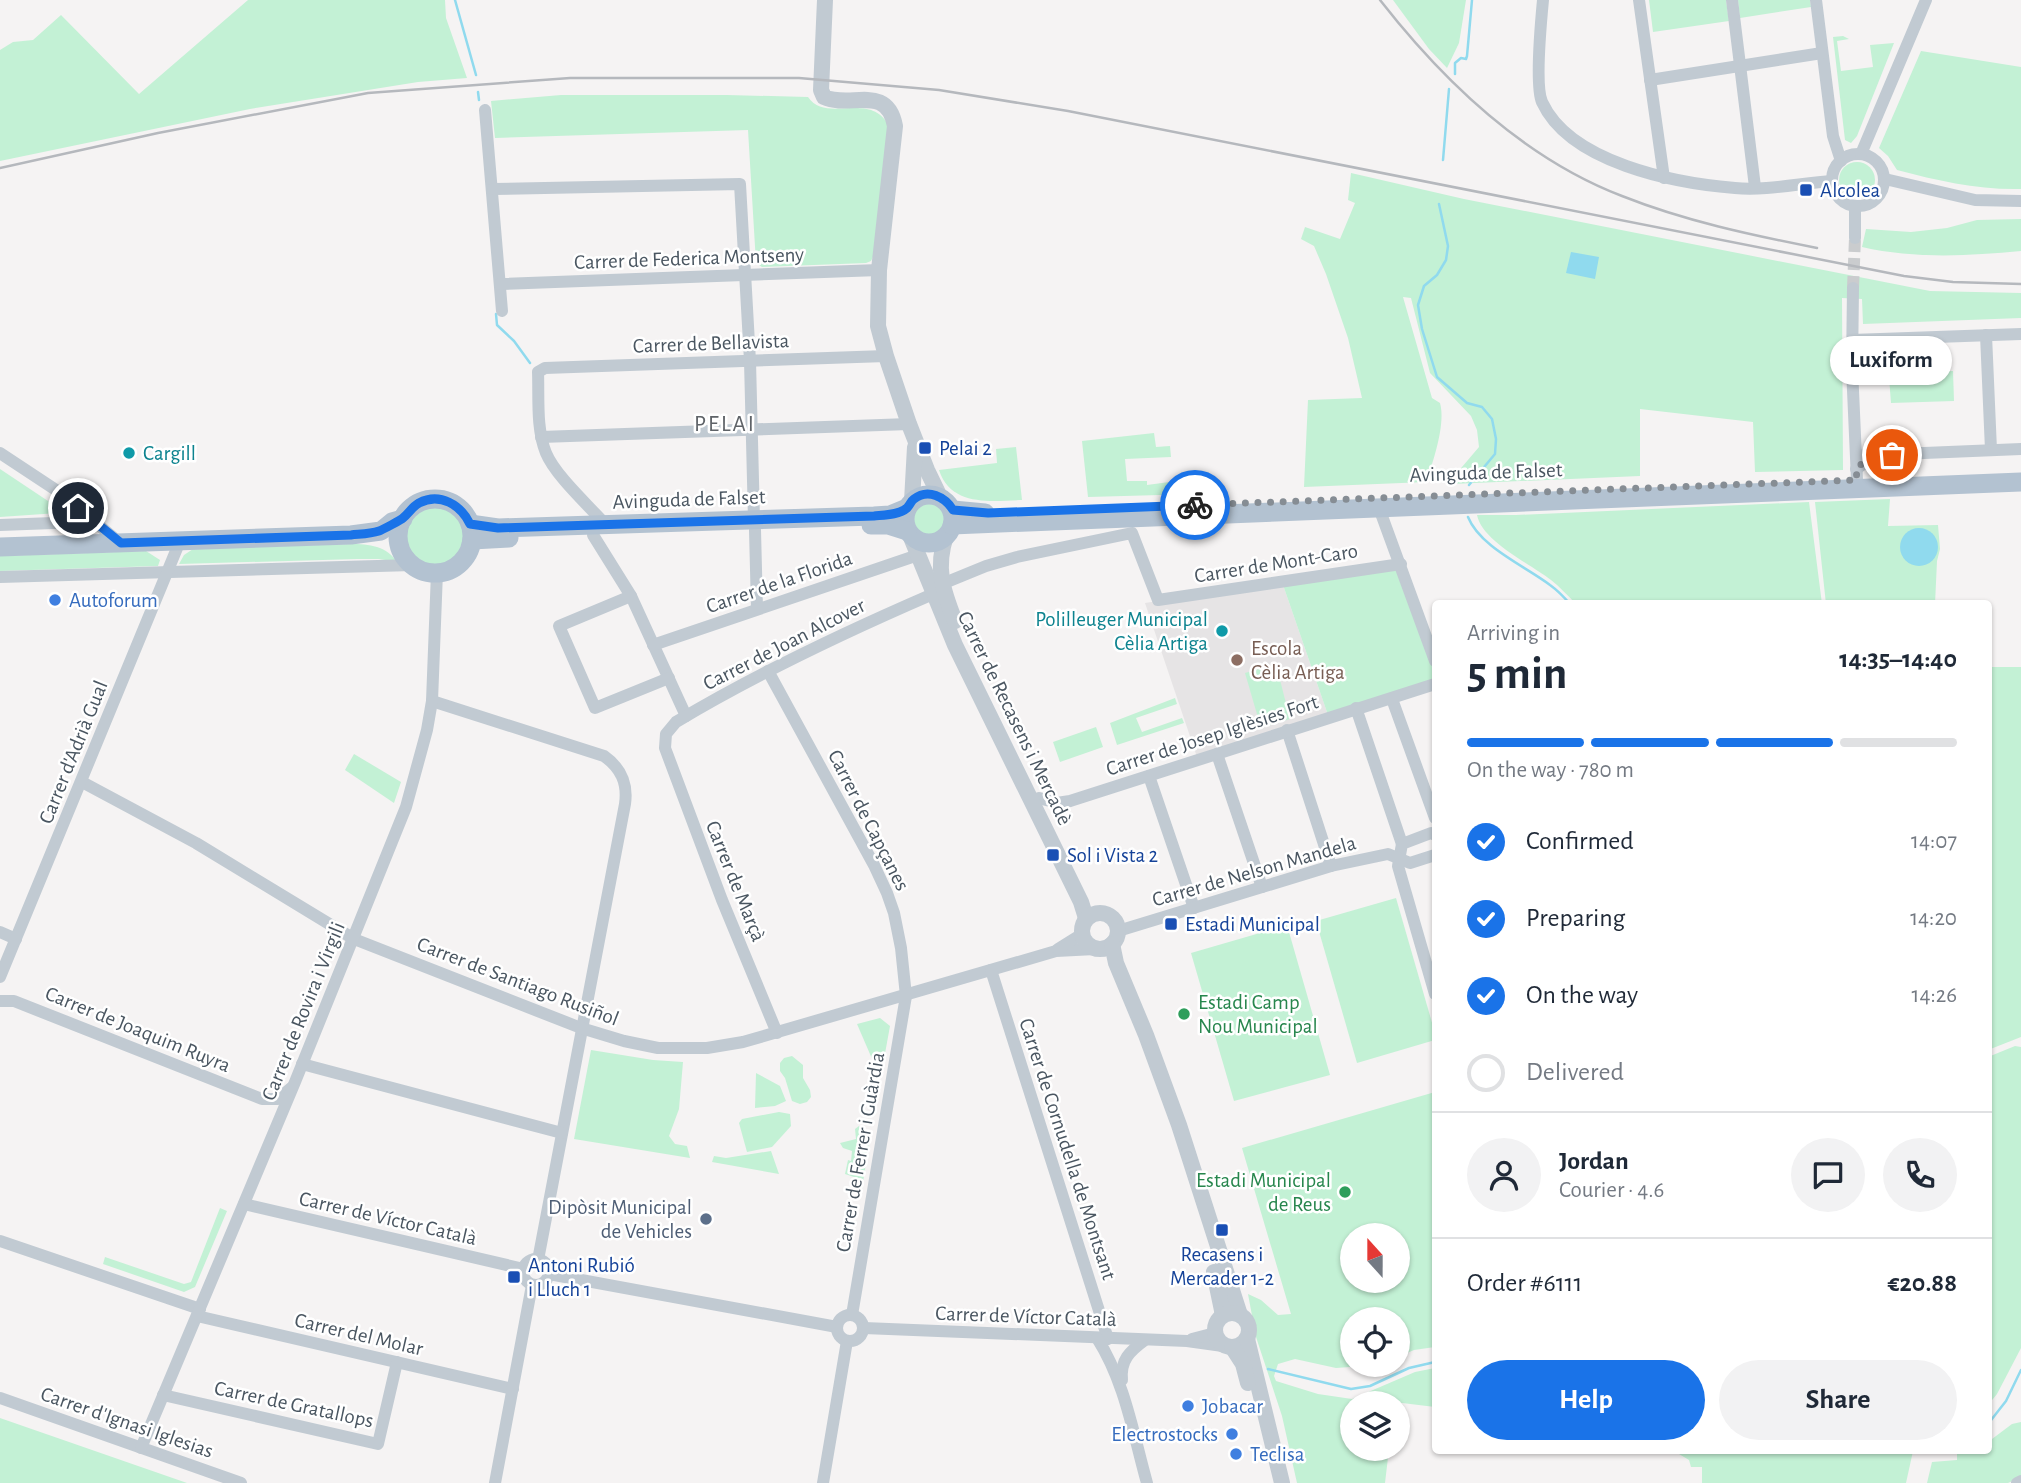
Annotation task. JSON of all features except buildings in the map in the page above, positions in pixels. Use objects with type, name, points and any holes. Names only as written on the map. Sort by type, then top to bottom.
[{"type":"main road","name":"Avinguda de Falset","points":[[948,517],[988,513],[1856,474],[1896,478],[2021,473]]},
{"type":"main road","name":"Avinguda de Falset","points":[[948,517],[1379,508],[2021,482]]},
{"type":"main road","points":[[924,495],[948,517],[932,543],[922,542],[908,533],[904,519],[909,505],[924,495]]},
{"type":"main road","points":[[351,535],[377,540],[431,573],[447,571],[458,565],[467,555],[471,532],[465,514],[456,505],[444,500],[428,499],[410,509],[402,519],[398,539],[407,558]]},
{"type":"main road","name":"Avinguda de Falset","points":[[754,525],[890,515],[909,505]]},
{"type":"main road","points":[[0,547],[351,535],[381,531],[402,519]]},
{"type":"main road","name":"Avinguda de Falset","points":[[471,532],[754,525],[888,525],[908,533]]},
{"type":"street","points":[[825,0],[821,90],[827,99],[879,102],[889,109],[893,116],[895,126],[879,270],[878,326],[912,431],[948,517]]},
{"type":"street","points":[[1543,0],[1539,57],[1541,99],[1556,125],[1596,153],[1664,178],[1737,188],[1832,181]]},
{"type":"street","points":[[1639,0],[1664,178]]},
{"type":"street","points":[[1732,0],[1755,187]]},
{"type":"street","points":[[1815,0],[1833,136],[1841,161]]},
{"type":"street","points":[[1861,154],[1926,0]]},
{"type":"street","points":[[1650,80],[1822,53]]},
{"type":"street","points":[[485,110],[502,311]]},
{"type":"street","points":[[1642,171],[1659,152]]},
{"type":"street","points":[[1861,154],[1877,162],[1885,179],[1873,202],[1854,206],[1840,200],[1832,181],[1841,161],[1861,154]]},
{"type":"street","points":[[1885,179],[1975,200],[2021,201]]},
{"type":"street","points":[[493,189],[740,184],[750,361],[757,609]]},
{"type":"street","points":[[1854,206],[1855,238]]},
{"type":"street","name":"Carrer de Federica Montseny","points":[[500,284],[879,270]]},
{"type":"street","points":[[1853,288],[1856,474]]},
{"type":"street","points":[[1852,341],[2021,334]]},
{"type":"street","points":[[1986,335],[1991,450]]},
{"type":"street","name":"Carrer de Bellavista","points":[[541,437],[538,372],[545,368],[886,356]]},
{"type":"street","points":[[686,716],[598,530],[552,465],[541,437],[750,430],[912,431]]},
{"type":"street","points":[[909,505],[912,431]]},
{"type":"street","points":[[1855,444],[1886,473],[1896,478]]},
{"type":"street","points":[[1856,474],[1876,456],[2021,449]]},
{"type":"street","points":[[0,453],[59,492],[121,543]]},
{"type":"street","points":[[0,461],[98,523]]},
{"type":"street","points":[[1379,508],[1432,652]]},
{"type":"street","name":"Carrer de Recasens i Mercadè","points":[[948,517],[940,554],[937,589],[955,645],[1082,902],[1088,922]]},
{"type":"street","points":[[0,525],[98,523]]},
{"type":"street","name":"Carrer de Recasens i Mercadè","points":[[908,533],[962,636],[1039,798],[1088,922]]},
{"type":"street","name":"Carrer de Joan Alcover","points":[[664,742],[668,729],[686,716],[768,671],[986,566],[1017,557],[1132,533],[1158,600]]},
{"type":"street","name":"Carrer d'Adrià Gual","points":[[0,977],[180,541]]},
{"type":"street","name":"Carrer de la Florida","points":[[653,645],[918,555]]},
{"type":"street","points":[[0,577],[167,572],[407,558]]},
{"type":"street","name":"Carrer de Mont-Caro","points":[[1158,600],[1401,564]]},
{"type":"street","name":"Carrer de Rovira i Virgili","points":[[141,1448],[274,1133],[406,807],[432,701],[437,572]]},
{"type":"street","points":[[631,596],[559,626],[595,708],[669,678]]},
{"type":"street","name":"Carrer de Capçanes","points":[[768,671],[874,864],[887,893],[901,948],[906,996]]},
{"type":"street","name":"Carrer de Josep Iglèsies Fort","points":[[1039,798],[1057,803],[1070,801],[1432,685]]},
{"type":"street","points":[[1392,699],[1432,810]]},
{"type":"street","points":[[432,701],[593,752],[612,762],[624,780],[625,803],[538,1260]]},
{"type":"street","points":[[1356,708],[1402,844],[1398,866],[1432,984]]},
{"type":"street","points":[[1287,730],[1331,866]]},
{"type":"street","name":"Carrer de Marçà","points":[[664,742],[698,839],[778,1033]]},
{"type":"street","points":[[1217,754],[1262,887]]},
{"type":"street","points":[[1149,776],[1194,908]]},
{"type":"street","name":"Carrer de Santiago Rusiñol","points":[[82,782],[207,849],[354,939],[581,1028],[658,1048],[706,1048],[743,1042],[1056,951],[1107,943]]},
{"type":"street","points":[[1402,844],[1432,834]]},
{"type":"street","name":"Carrer de Nelson Mandela","points":[[1107,943],[1194,908],[1331,866],[1388,854],[1410,863],[1432,856]]},
{"type":"street","points":[[1107,943],[1084,940],[1088,922],[1110,916],[1115,921],[1107,943],[1146,1035],[1179,1125],[1232,1315],[1249,1327],[1236,1345]]},
{"type":"street","name":"Carrer de Santiago Rusiñol","points":[[1056,951],[1088,922]]},
{"type":"street","points":[[0,932],[16,939]]},
{"type":"street","name":"Carrer de Cornudella de Montsant","points":[[990,970],[1102,1339],[1122,1391],[1147,1483]]},
{"type":"street","points":[[0,977],[14,1001]]},
{"type":"street","name":"Carrer de Ferrer i Guàrdia","points":[[852,1315],[906,996]]},
{"type":"street","name":"Carrer de Joaquim Ruyra","points":[[0,1001],[14,1001],[262,1099]]},
{"type":"street","points":[[302,1064],[562,1133]]},
{"type":"street","points":[[262,1099],[278,1099],[285,1095],[295,1082]]},
{"type":"street","points":[[262,1099],[271,1114],[274,1133]]},
{"type":"street","name":"Carrer de Víctor Català","points":[[244,1204],[524,1269]]},
{"type":"street","name":"Carrer del Molar","points":[[0,1241],[199,1312],[513,1389]]},
{"type":"street","points":[[538,1260],[546,1265],[549,1274],[544,1282],[533,1284],[525,1278],[524,1269],[528,1262],[538,1260]]},
{"type":"street","points":[[549,1274],[837,1327]]},
{"type":"street","points":[[495,1483],[533,1284]]},
{"type":"street","points":[[852,1315],[862,1321],[864,1328],[860,1337],[847,1341],[839,1336],[837,1327],[841,1318],[852,1315]]},
{"type":"street","points":[[1232,1315],[1216,1324],[1215,1333],[1220,1342],[1236,1345]]},
{"type":"street","name":"Carrer de Víctor Català","points":[[864,1328],[1236,1345]]},
{"type":"street","name":"Carrer de Víctor Català","points":[[1187,1341],[1215,1333]]},
{"type":"street","name":"Carrer de Cornudella de Montsant","points":[[1122,1391],[1122,1364],[1133,1349],[1145,1340]]},
{"type":"street","points":[[823,1483],[847,1341]]},
{"type":"street","points":[[1236,1345],[1266,1442],[1273,1483]]},
{"type":"street","points":[[1236,1345],[1282,1483]]},
{"type":"street","name":"Carrer de Gratallops","points":[[163,1395],[378,1444],[397,1362]]},
{"type":"street","name":"Carrer d'Ignasi Iglesias","points":[[0,1398],[240,1483]]},
{"type":"shaded area","name":"Escola Cèlia Artiga","points":[[1282,582],[1329,718],[1198,760],[1145,603]]},
{"type":"green space","points":[[248,0],[445,0],[446,18],[467,78],[418,82],[250,109],[0,161],[0,50],[13,42],[33,40],[61,15],[139,94]]},
{"type":"green space","points":[[1393,0],[1466,0],[1459,43],[1447,68],[1429,49]]},
{"type":"green space","points":[[1649,0],[1726,0],[1729,21],[1653,32]]},
{"type":"green space","points":[[1738,0],[1810,0],[1811,7],[1740,18]]},
{"type":"green space","points":[[1843,36],[1849,39],[1837,41],[1841,71],[1873,67],[1870,45],[1894,43],[1857,136],[1851,143],[1845,140],[1833,37]]},
{"type":"green space","points":[[1921,51],[2021,67],[2021,189],[1959,184],[1897,170],[1879,148]]},
{"type":"green space","points":[[561,95],[808,97],[816,105],[825,108],[859,108],[880,114],[888,124],[874,255],[871,261],[762,267],[756,263],[748,130],[495,138],[491,101]]},
{"type":"green space","points":[[1857,162],[1870,167],[1875,180],[1870,193],[1857,198],[1844,193],[1839,180],[1844,167]]},
{"type":"green space","points":[[1351,173],[1464,199],[1930,291],[2021,293],[2021,318],[1863,324],[1862,299],[1842,298],[1843,470],[1755,472],[1753,422],[1640,409],[1640,476],[1452,484],[1456,474],[1479,447],[1477,430],[1471,416],[1430,373],[1411,298],[1403,297],[1432,398],[1440,403],[1438,443],[1426,482],[1304,487],[1308,400],[1362,398],[1348,338],[1326,274],[1314,246],[1301,239],[1305,227],[1340,239],[1355,203],[1348,200]]},
{"type":"green space","points":[[2021,219],[2021,251],[1941,255],[1862,247],[1866,229],[1911,232],[1947,228],[1977,220]]},
{"type":"green space","points":[[1953,371],[1954,401],[1891,403],[1889,377],[1892,373]]},
{"type":"green space","points":[[1154,433],[1156,447],[1170,446],[1171,457],[1125,459],[1127,481],[1147,481],[1147,485],[1184,480],[1194,482],[1196,494],[1088,497],[1082,441]]},
{"type":"green space","points":[[1016,447],[1022,500],[985,501],[962,496],[945,482],[939,470],[997,463],[996,449]]},
{"type":"green space","points":[[0,469],[57,507],[58,513],[0,517]]},
{"type":"green space","points":[[1890,499],[1888,526],[1938,525],[1940,549],[1935,600],[1826,600],[1815,502]]},
{"type":"green space","points":[[1809,502],[1821,600],[1572,600],[1551,580],[1497,543],[1481,525],[1477,515]]},
{"type":"green space","points":[[928,503],[939,508],[944,519],[939,530],[928,535],[917,530],[912,519],[917,508]]},
{"type":"green space","points":[[435,506],[452,511],[460,519],[465,536],[460,553],[452,561],[435,566],[418,561],[410,553],[405,536],[410,519],[418,511]]},
{"type":"green space","points":[[351,544],[377,547],[388,552],[397,562],[357,559],[179,564],[184,555],[193,549]]},
{"type":"green space","points":[[146,551],[160,560],[158,566],[0,571],[0,556]]},
{"type":"green space","points":[[1401,564],[1432,652],[1432,685],[1329,718],[1282,582]]},
{"type":"green space","points":[[1276,664],[1290,719],[1261,728],[1245,673]]},
{"type":"green space","points":[[1992,667],[2021,667],[2021,1037],[1992,1048]]},
{"type":"green space","points":[[1175,698],[1177,704],[1136,718],[1142,732],[1182,718],[1184,723],[1117,745],[1110,723]]},
{"type":"green space","points":[[1096,727],[1103,747],[1060,762],[1053,742]]},
{"type":"green space","points":[[354,754],[401,782],[394,803],[345,770]]},
{"type":"green space","points":[[1396,898],[1432,1023],[1432,1041],[1357,1063],[1316,921]]},
{"type":"green space","points":[[1287,925],[1330,1075],[1234,1101],[1191,953]]},
{"type":"green space","points":[[880,1018],[890,1026],[882,1070],[876,1068],[857,1024]]},
{"type":"green space","points":[[2015,1046],[2021,1047],[2021,1348],[1992,1400],[1992,1055]]},
{"type":"green space","points":[[591,1050],[683,1062],[679,1109],[669,1136],[675,1144],[687,1146],[690,1158],[574,1139]]},
{"type":"green space","points":[[792,1056],[803,1065],[803,1078],[810,1090],[811,1097],[800,1104],[792,1101],[780,1071],[780,1063],[784,1058]]},
{"type":"green space","points":[[756,1073],[780,1086],[786,1101],[775,1106],[755,1108]]},
{"type":"green space","name":"Estadi Municipal de Reus","points":[[1432,1093],[1432,1347],[1410,1352],[1410,1307],[1340,1307],[1340,1368],[1295,1359],[1278,1364],[1274,1376],[1276,1381],[1318,1394],[1340,1397],[1340,1461],[1388,1461],[1385,1483],[1297,1483],[1282,1416],[1256,1337],[1248,1294],[1261,1300],[1278,1315],[1291,1314],[1242,1148]]},
{"type":"green space","points":[[779,1112],[790,1114],[791,1126],[772,1147],[747,1152],[739,1123],[742,1119]]},
{"type":"green space","points":[[859,1126],[865,1130],[864,1140],[869,1143],[862,1189],[854,1187],[854,1177],[845,1174],[852,1151],[843,1148],[840,1143],[856,1139],[855,1129]]},
{"type":"green space","points":[[771,1151],[779,1174],[712,1162],[714,1156],[726,1158]]},
{"type":"green space","points":[[220,1208],[227,1211],[195,1287],[184,1292],[103,1264],[105,1257],[184,1284],[191,1282]]},
{"type":"green space","name":"Estadi Municipal de Reus","points":[[1432,1369],[1432,1407],[1410,1404],[1410,1391],[1371,1391],[1403,1377],[1410,1377],[1415,1372]]},
{"type":"green space","points":[[0,1418],[187,1483],[0,1483]]},
{"type":"green space","points":[[2021,1422],[2021,1477],[2008,1483],[1927,1483],[1932,1462],[1957,1460],[1957,1454],[1992,1454],[1992,1439],[2012,1424]]},
{"type":"green space","points":[[1679,1454],[1912,1454],[1906,1483],[1702,1483],[1702,1467],[1691,1467],[1689,1460]]},
{"type":"water","points":[[1571,252],[1599,257],[1595,279],[1566,273]]},
{"type":"water","points":[[1919,528],[1933,533],[1938,547],[1933,561],[1919,566],[1905,561],[1900,547],[1905,533]]},
{"type":"waterway","points":[[455,0],[476,75]]},
{"type":"waterway","points":[[1455,74],[1455,63],[1467,56],[1472,0]]},
{"type":"waterway","points":[[1443,160],[1449,89]]},
{"type":"waterway","points":[[478,92],[479,100]]},
{"type":"waterway","points":[[1439,204],[1448,246],[1446,260],[1437,275],[1424,286],[1418,305],[1422,329],[1437,377],[1467,403],[1482,407],[1492,419],[1496,439],[1495,454],[1469,485]]},
{"type":"waterway","points":[[496,314],[497,325],[514,341],[530,363]]},
{"type":"waterway","points":[[1468,517],[1482,538],[1550,585],[1566,600]]},
{"type":"waterway","points":[[1268,1369],[1351,1389],[1370,1386],[1409,1368],[1432,1363]]},
{"type":"waterway","points":[[1992,1419],[2006,1401],[2021,1370]]},
{"type":"tunnel","points":[[1853,288],[1855,238]]},
{"type":"railway","points":[[1380,0],[1431,60],[1459,88],[1519,139],[1551,161],[1622,196],[1670,213],[1817,248]]},
{"type":"railway","points":[[0,168],[158,133],[368,93],[570,78],[799,78],[939,90],[1068,111],[1904,276],[1953,282],[2021,284]]},
{"type":"way so far","points":[[1195,505],[1857,480],[1856,468],[1863,463],[1876,456],[1892,455]]},
{"type":"place","name":"Alcolea","points":[[1806,190]]},
{"type":"place","name":"Pelai 2","points":[[925,448]]},
{"type":"place","name":"Cargill","points":[[129,453]]},
{"type":"place","name":"Luxiform","points":[[1892,455]]},
{"type":"place","name":"Autoforum","points":[[55,600]]},
{"type":"place","name":"Polilleuger Municipal Cèlia Artiga","points":[[1222,631]]},
{"type":"place","name":"Escola Cèlia Artiga","points":[[1237,660]]},
{"type":"place","name":"Sol i Vista 2","points":[[1053,855]]},
{"type":"place","name":"Estadi Municipal","points":[[1171,924]]},
{"type":"place","name":"Estadi Camp Nou Municipal","points":[[1184,1014]]},
{"type":"place","name":"Estadi Municipal de Reus","points":[[1345,1192]]},
{"type":"place","name":"Dipòsit Municipal de Vehicles","points":[[706,1219]]},
{"type":"place","name":"Recasens i Mercader 1-2","points":[[1222,1230]]},
{"type":"place","name":"Antoni Rubió i Lluch 1","points":[[514,1277]]},
{"type":"place","name":"Jobacar","points":[[1188,1406]]},
{"type":"place","name":"Electrostocks","points":[[1232,1434]]},
{"type":"place","name":"Teclisa","points":[[1236,1454]]},
{"type":"district","name":"PELAI","points":[[725,423]]},
{"type":"route","points":[[78,508],[121,543],[351,535],[381,531],[428,499],[444,500],[456,505],[470,524],[498,528],[890,515],[907,508],[915,498],[928,494],[943,499],[953,510],[988,513],[1195,505]]}]
